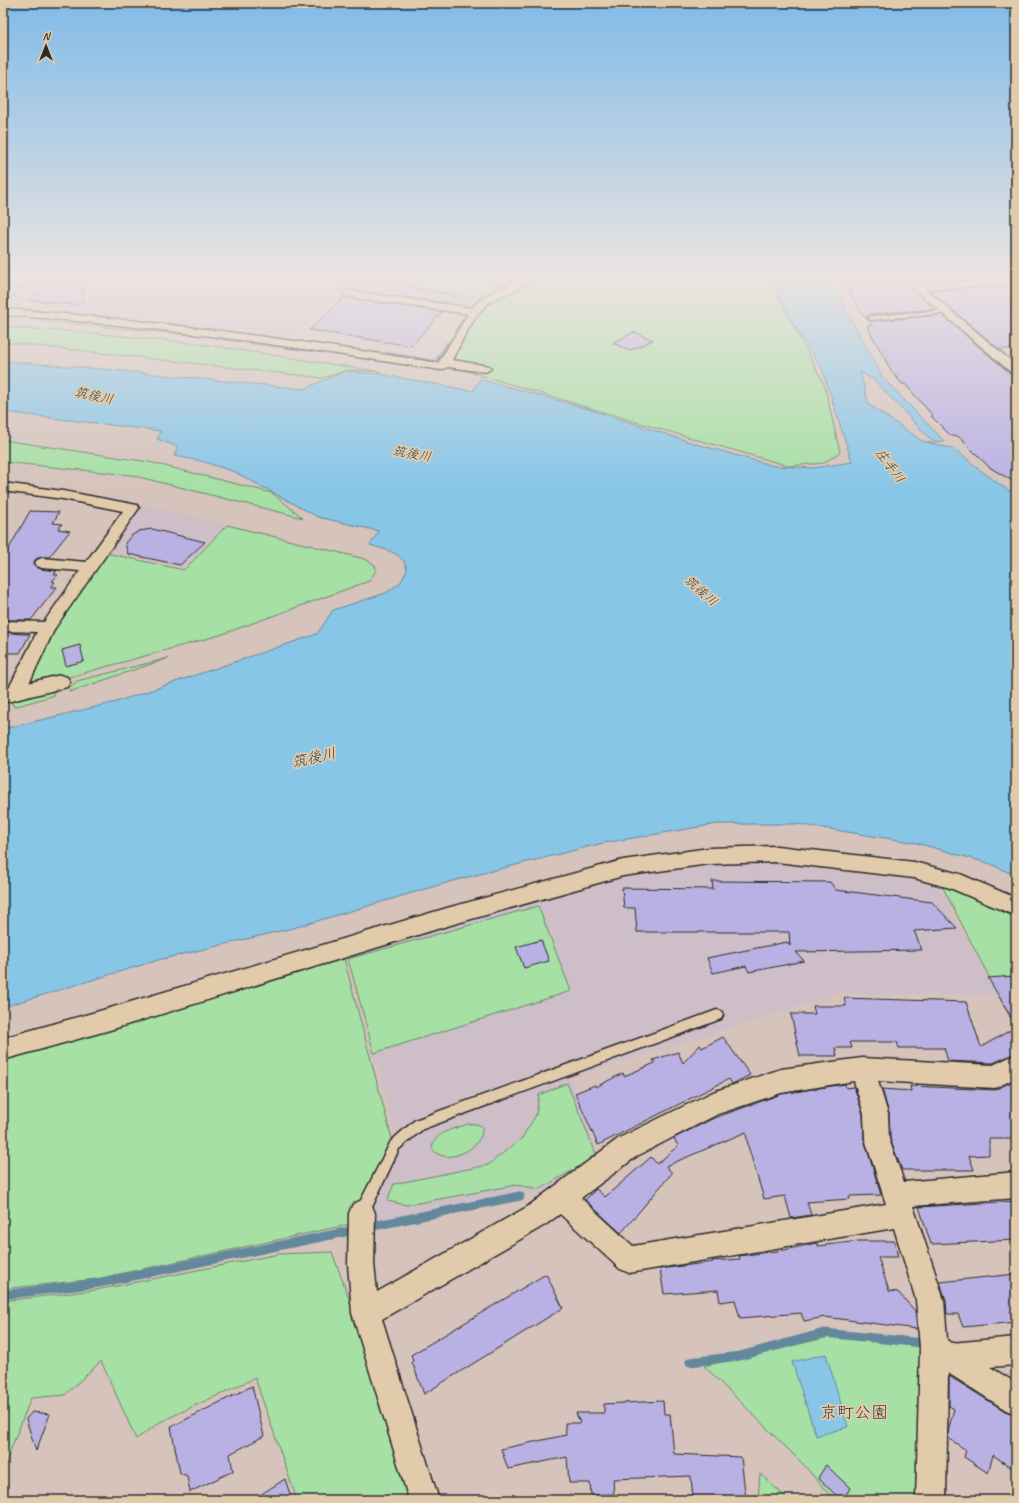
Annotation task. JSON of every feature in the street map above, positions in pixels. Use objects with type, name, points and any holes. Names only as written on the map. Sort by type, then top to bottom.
[{"type":"main road","points":[[13,695],[60,682]]},
{"type":"street","points":[[320,347],[441,367],[445,363],[454,347]]},
{"type":"street","points":[[373,356],[378,350],[388,347]]},
{"type":"street","points":[[988,347],[1016,371]]},
{"type":"street","points":[[1001,358],[1016,357]]},
{"type":"street","points":[[445,363],[485,368]]},
{"type":"street","points":[[3,487],[136,505],[48,627],[13,695]]},
{"type":"street","points":[[42,563],[90,567]]},
{"type":"street","points":[[3,626],[48,627]]},
{"type":"street","points":[[3,1049],[132,1012],[447,917],[623,868],[709,856],[777,854],[914,870],[953,880],[1016,907]]},
{"type":"street","points":[[366,1313],[536,1216],[628,1147],[713,1104],[781,1081],[862,1068],[995,1077],[1016,1064]]},
{"type":"street","points":[[862,1068],[876,1114],[877,1139],[900,1204],[930,1300],[943,1352],[931,1500]]},
{"type":"street","points":[[561,1198],[629,1260],[900,1204],[1016,1185]]},
{"type":"street","points":[[362,1213],[361,1264],[366,1313],[424,1500]]},
{"type":"street","points":[[943,1352],[1016,1351]]},
{"type":"street","points":[[943,1352],[1016,1400]]},
{"type":"lane","points":[[362,1213],[395,1145],[419,1124],[717,1015]]},
{"type":"shaded area","points":[[144,505],[225,525],[183,567],[106,551],[138,507]]},
{"type":"shaded area","points":[[776,858],[915,873],[936,883],[996,995],[841,993],[570,1078],[600,1158],[541,1195],[521,1192],[358,1225],[359,1209],[396,1133],[347,955],[624,872],[710,861]]},
{"type":"green space","points":[[49,347],[220,347],[382,372],[347,370],[323,378]]},
{"type":"green space","points":[[278,347],[310,347],[307,351]]},
{"type":"green space","points":[[455,347],[805,347],[824,384],[840,452],[824,463],[789,466],[443,364]]},
{"type":"green space","points":[[3,440],[149,462],[272,493],[303,518],[131,475],[3,462]]},
{"type":"green space","points":[[227,525],[365,559],[375,565],[376,571],[369,581],[220,635],[19,691],[57,620],[106,553],[184,570]]},
{"type":"green space","points":[[169,658],[69,692],[71,686],[77,681]]},
{"type":"green space","points":[[48,689],[55,695],[14,707],[11,701]]},
{"type":"green space","points":[[942,886],[966,890],[1016,909],[1016,1029]]},
{"type":"green space","points":[[538,906],[571,991],[374,1053],[348,959]]},
{"type":"green space","points":[[343,955],[392,1139],[357,1209],[356,1223],[96,1279],[3,1289],[3,1055]]},
{"type":"green space","points":[[567,1083],[597,1156],[540,1189],[516,1185],[407,1205],[387,1201],[394,1184],[488,1165],[522,1138],[536,1115],[539,1095]]},
{"type":"green space","points":[[468,1124],[482,1126],[481,1134],[477,1142],[471,1148],[453,1156],[445,1156],[437,1154],[432,1148],[434,1142],[441,1134],[451,1129]]},
{"type":"green space","points":[[332,1252],[351,1304],[413,1500],[297,1500],[255,1378],[162,1421],[136,1439],[101,1361],[65,1395],[31,1398],[3,1469],[3,1301],[96,1290],[279,1254]]},
{"type":"green space","name":"京町公園","points":[[834,1336],[928,1348],[926,1500],[834,1500],[802,1463],[704,1366]]},
{"type":"green space","points":[[760,1474],[789,1500],[758,1500]]},
{"type":"water","points":[[808,347],[866,347],[883,378],[944,441],[933,442],[875,381],[860,372],[869,405],[922,441],[955,449],[977,468],[1009,491],[1016,494],[1016,876],[991,864],[917,843],[797,824],[717,824],[603,843],[456,880],[293,928],[158,960],[3,1007],[3,729],[116,702],[317,634],[333,610],[386,593],[400,583],[407,571],[402,560],[398,556],[388,550],[370,545],[379,531],[318,517],[235,472],[201,461],[174,456],[178,447],[157,439],[161,431],[3,412],[3,361],[113,370],[304,389],[345,371],[385,375],[473,391],[480,379],[592,410],[693,443],[774,466],[813,468],[852,462],[822,369]]},
{"type":"water","points":[[826,1354],[848,1427],[816,1436],[792,1362]]},
{"type":"building","points":[[621,347],[637,347],[629,351]]},
{"type":"building","points":[[878,347],[980,347],[1016,377],[1016,483],[989,467],[958,436],[951,436],[931,416],[933,416],[905,384],[902,384],[892,372]]},
{"type":"building","points":[[997,347],[1016,347],[1016,349],[999,349]]},
{"type":"building","points":[[30,511],[59,512],[53,523],[62,524],[58,529],[70,531],[49,557],[41,557],[36,559],[34,562],[36,567],[41,569],[57,571],[54,574],[58,575],[52,581],[55,582],[51,587],[57,587],[31,620],[3,620],[3,559]]},
{"type":"building","points":[[152,529],[205,542],[180,565],[128,554],[125,543],[131,536],[139,531]]},
{"type":"building","points":[[3,632],[30,634],[20,653],[6,653],[3,657]]},
{"type":"building","points":[[80,645],[84,661],[66,666],[62,650]]},
{"type":"building","points":[[712,881],[830,882],[836,890],[932,902],[957,928],[914,931],[922,950],[796,952],[804,961],[749,972],[746,966],[713,973],[707,958],[787,942],[790,946],[789,932],[637,932],[635,908],[624,908],[622,888],[713,889]]},
{"type":"building","points":[[541,940],[549,961],[524,968],[516,947]]},
{"type":"building","points":[[1016,976],[1016,1025],[988,978]]},
{"type":"building","points":[[844,998],[966,1002],[981,1047],[1016,1027],[1016,1053],[993,1063],[948,1061],[944,1048],[899,1048],[897,1042],[850,1042],[852,1048],[835,1048],[837,1056],[800,1056],[791,1014],[815,1014],[813,1006],[846,1006]]},
{"type":"building","points":[[723,1037],[750,1075],[732,1084],[729,1079],[598,1145],[575,1093],[595,1085],[596,1087],[623,1073],[624,1076],[655,1063],[653,1060],[678,1052],[683,1063],[700,1045],[702,1048]]},
{"type":"building","points":[[1011,1082],[1016,1082],[1016,1139],[989,1139],[989,1155],[969,1156],[974,1170],[902,1170],[890,1139],[889,1114],[882,1089],[911,1091],[910,1086],[995,1090]]},
{"type":"building","points":[[845,1084],[846,1088],[854,1087],[863,1114],[864,1139],[881,1195],[849,1196],[850,1199],[807,1202],[811,1215],[791,1218],[785,1196],[764,1199],[748,1146],[746,1132],[666,1166],[672,1173],[621,1233],[585,1200],[596,1189],[605,1197],[651,1157],[657,1164],[678,1146],[674,1138],[712,1119],[781,1094]]},
{"type":"building","points":[[1016,1201],[1016,1240],[931,1244],[919,1207]]},
{"type":"building","points":[[859,1241],[894,1241],[898,1257],[878,1257],[889,1291],[898,1292],[915,1311],[917,1329],[825,1317],[804,1321],[801,1313],[740,1318],[735,1300],[720,1302],[718,1290],[664,1294],[660,1269],[713,1262],[712,1261],[740,1259],[739,1256],[784,1250],[817,1243],[818,1246]]},
{"type":"building","points":[[546,1274],[563,1308],[424,1394],[412,1362],[411,1355]]},
{"type":"building","points":[[1016,1274],[1016,1322],[963,1327],[958,1314],[947,1314],[946,1300],[940,1282]]},
{"type":"building","points":[[949,1376],[1005,1411],[1016,1415],[1016,1471],[993,1455],[988,1473],[964,1457],[966,1450],[948,1438],[949,1427],[954,1409],[949,1406]]},
{"type":"building","points":[[252,1386],[264,1436],[230,1454],[233,1471],[190,1492],[187,1476],[180,1473],[171,1427]]},
{"type":"building","points":[[663,1401],[664,1414],[670,1414],[674,1454],[741,1457],[746,1500],[693,1500],[691,1476],[613,1479],[614,1494],[591,1495],[590,1483],[569,1483],[567,1457],[508,1469],[501,1449],[566,1435],[565,1423],[580,1423],[576,1413],[604,1413],[604,1404]]},
{"type":"building","points":[[32,1412],[50,1414],[36,1451],[26,1419]]},
{"type":"building","points":[[826,1465],[850,1488],[843,1500],[841,1500],[818,1478]]},
{"type":"building","points":[[285,1479],[292,1500],[252,1500]]},
{"type":"waterway","points":[[388,354],[436,362],[445,347]]},
{"type":"waterway","points":[[368,1227],[520,1196]]},
{"type":"waterway","points":[[3,1295],[99,1283],[355,1230]]},
{"type":"waterway","points":[[690,1362],[740,1356],[824,1333],[924,1343]]},
{"type":"water label","name":"筑後川","points":[[94,396]]},
{"type":"water label","name":"筑後川","points":[[412,454]]},
{"type":"water label","name":"庄手川","points":[[890,466]]},
{"type":"water label","name":"筑後川","points":[[701,591]]},
{"type":"water label","name":"筑後川","points":[[314,758]]}]
